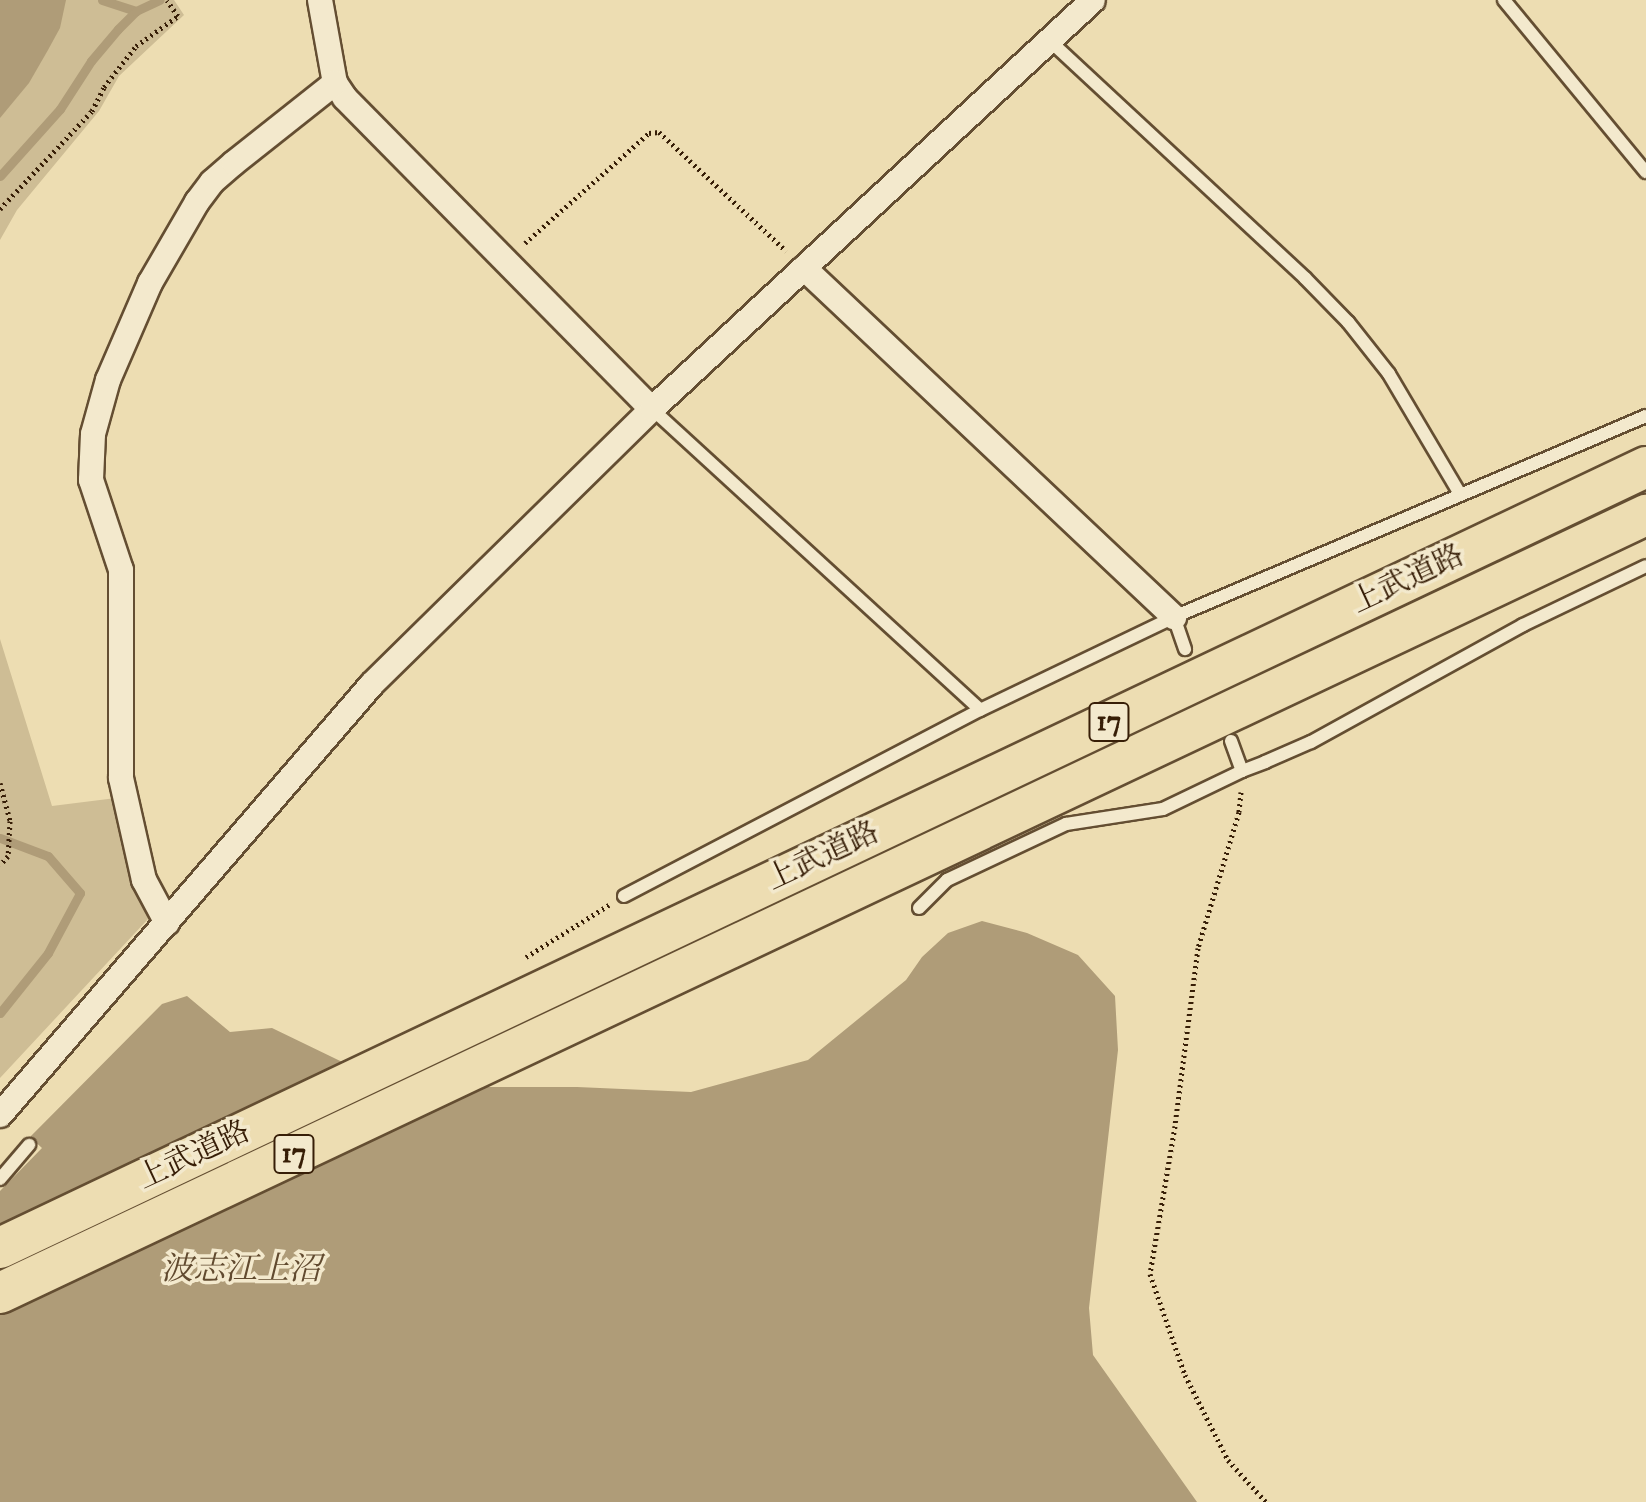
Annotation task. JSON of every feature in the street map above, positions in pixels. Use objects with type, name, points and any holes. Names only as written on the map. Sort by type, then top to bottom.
[{"type":"highway","name":"上武道路","points":[[0,1248],[1646,467]]},
{"type":"highway","name":"上武道路","points":[[0,1293],[1646,515]]},
{"type":"street","points":[[320,0],[335,83],[345,98],[652,409]]},
{"type":"street","points":[[0,1115],[372,684],[652,409],[1093,0]]},
{"type":"street","points":[[167,923],[144,880],[121,778],[121,570],[91,480],[93,434],[108,380],[150,283],[197,202],[212,182],[234,163],[335,83]]},
{"type":"street","points":[[804,268],[1174,617]]},
{"type":"lane","points":[[1504,0],[1646,172]]},
{"type":"lane","points":[[1050,41],[1305,278],[1348,322],[1389,374],[1460,494]]},
{"type":"lane","points":[[652,409],[980,710]]},
{"type":"lane","points":[[624,896],[980,710],[1174,617],[1646,416]]},
{"type":"lane","points":[[919,908],[947,880],[1066,824],[1163,809],[1311,742],[1523,625],[1646,566]]},
{"type":"lane","points":[[1174,617],[1185,649]]},
{"type":"lane","points":[[1231,741],[1242,771]]},
{"type":"lane","points":[[0,1179],[29,1145]]},
{"type":"path","points":[[0,209],[92,111],[104,87],[136,46],[178,16],[168,2]]},
{"type":"path","points":[[505,260],[649,133],[659,132],[804,268]]},
{"type":"path","points":[[1242,771],[1239,812],[1198,948],[1175,1126],[1150,1274],[1185,1375],[1228,1460],[1266,1502]]},
{"type":"path","points":[[0,783],[10,821],[8,856],[0,865]]},
{"type":"shaded area","points":[[0,0],[174,0],[184,15],[119,76],[99,111],[17,210],[0,240]]},
{"type":"shaded area","points":[[0,639],[52,806],[116,798],[148,919],[0,1078]]},
{"type":"water","points":[[0,0],[66,0],[60,28],[48,50],[29,83],[0,118]]},
{"type":"water","name":"波志江上沼","points":[[982,921],[1027,933],[1078,955],[1115,996],[1118,1050],[1089,1308],[1093,1355],[1197,1502],[0,1502],[0,1191],[42,1148],[30,1137],[162,1004],[187,996],[230,1032],[272,1028],[394,1087],[577,1087],[691,1092],[808,1060],[906,980],[922,957],[948,933]]},
{"type":"waterway","points":[[102,0],[136,11]]},
{"type":"waterway","points":[[0,176],[60,109],[91,61],[118,29],[136,11],[160,0]]},
{"type":"waterway","points":[[0,838],[48,856],[80,893],[48,953],[0,1013]]}]
